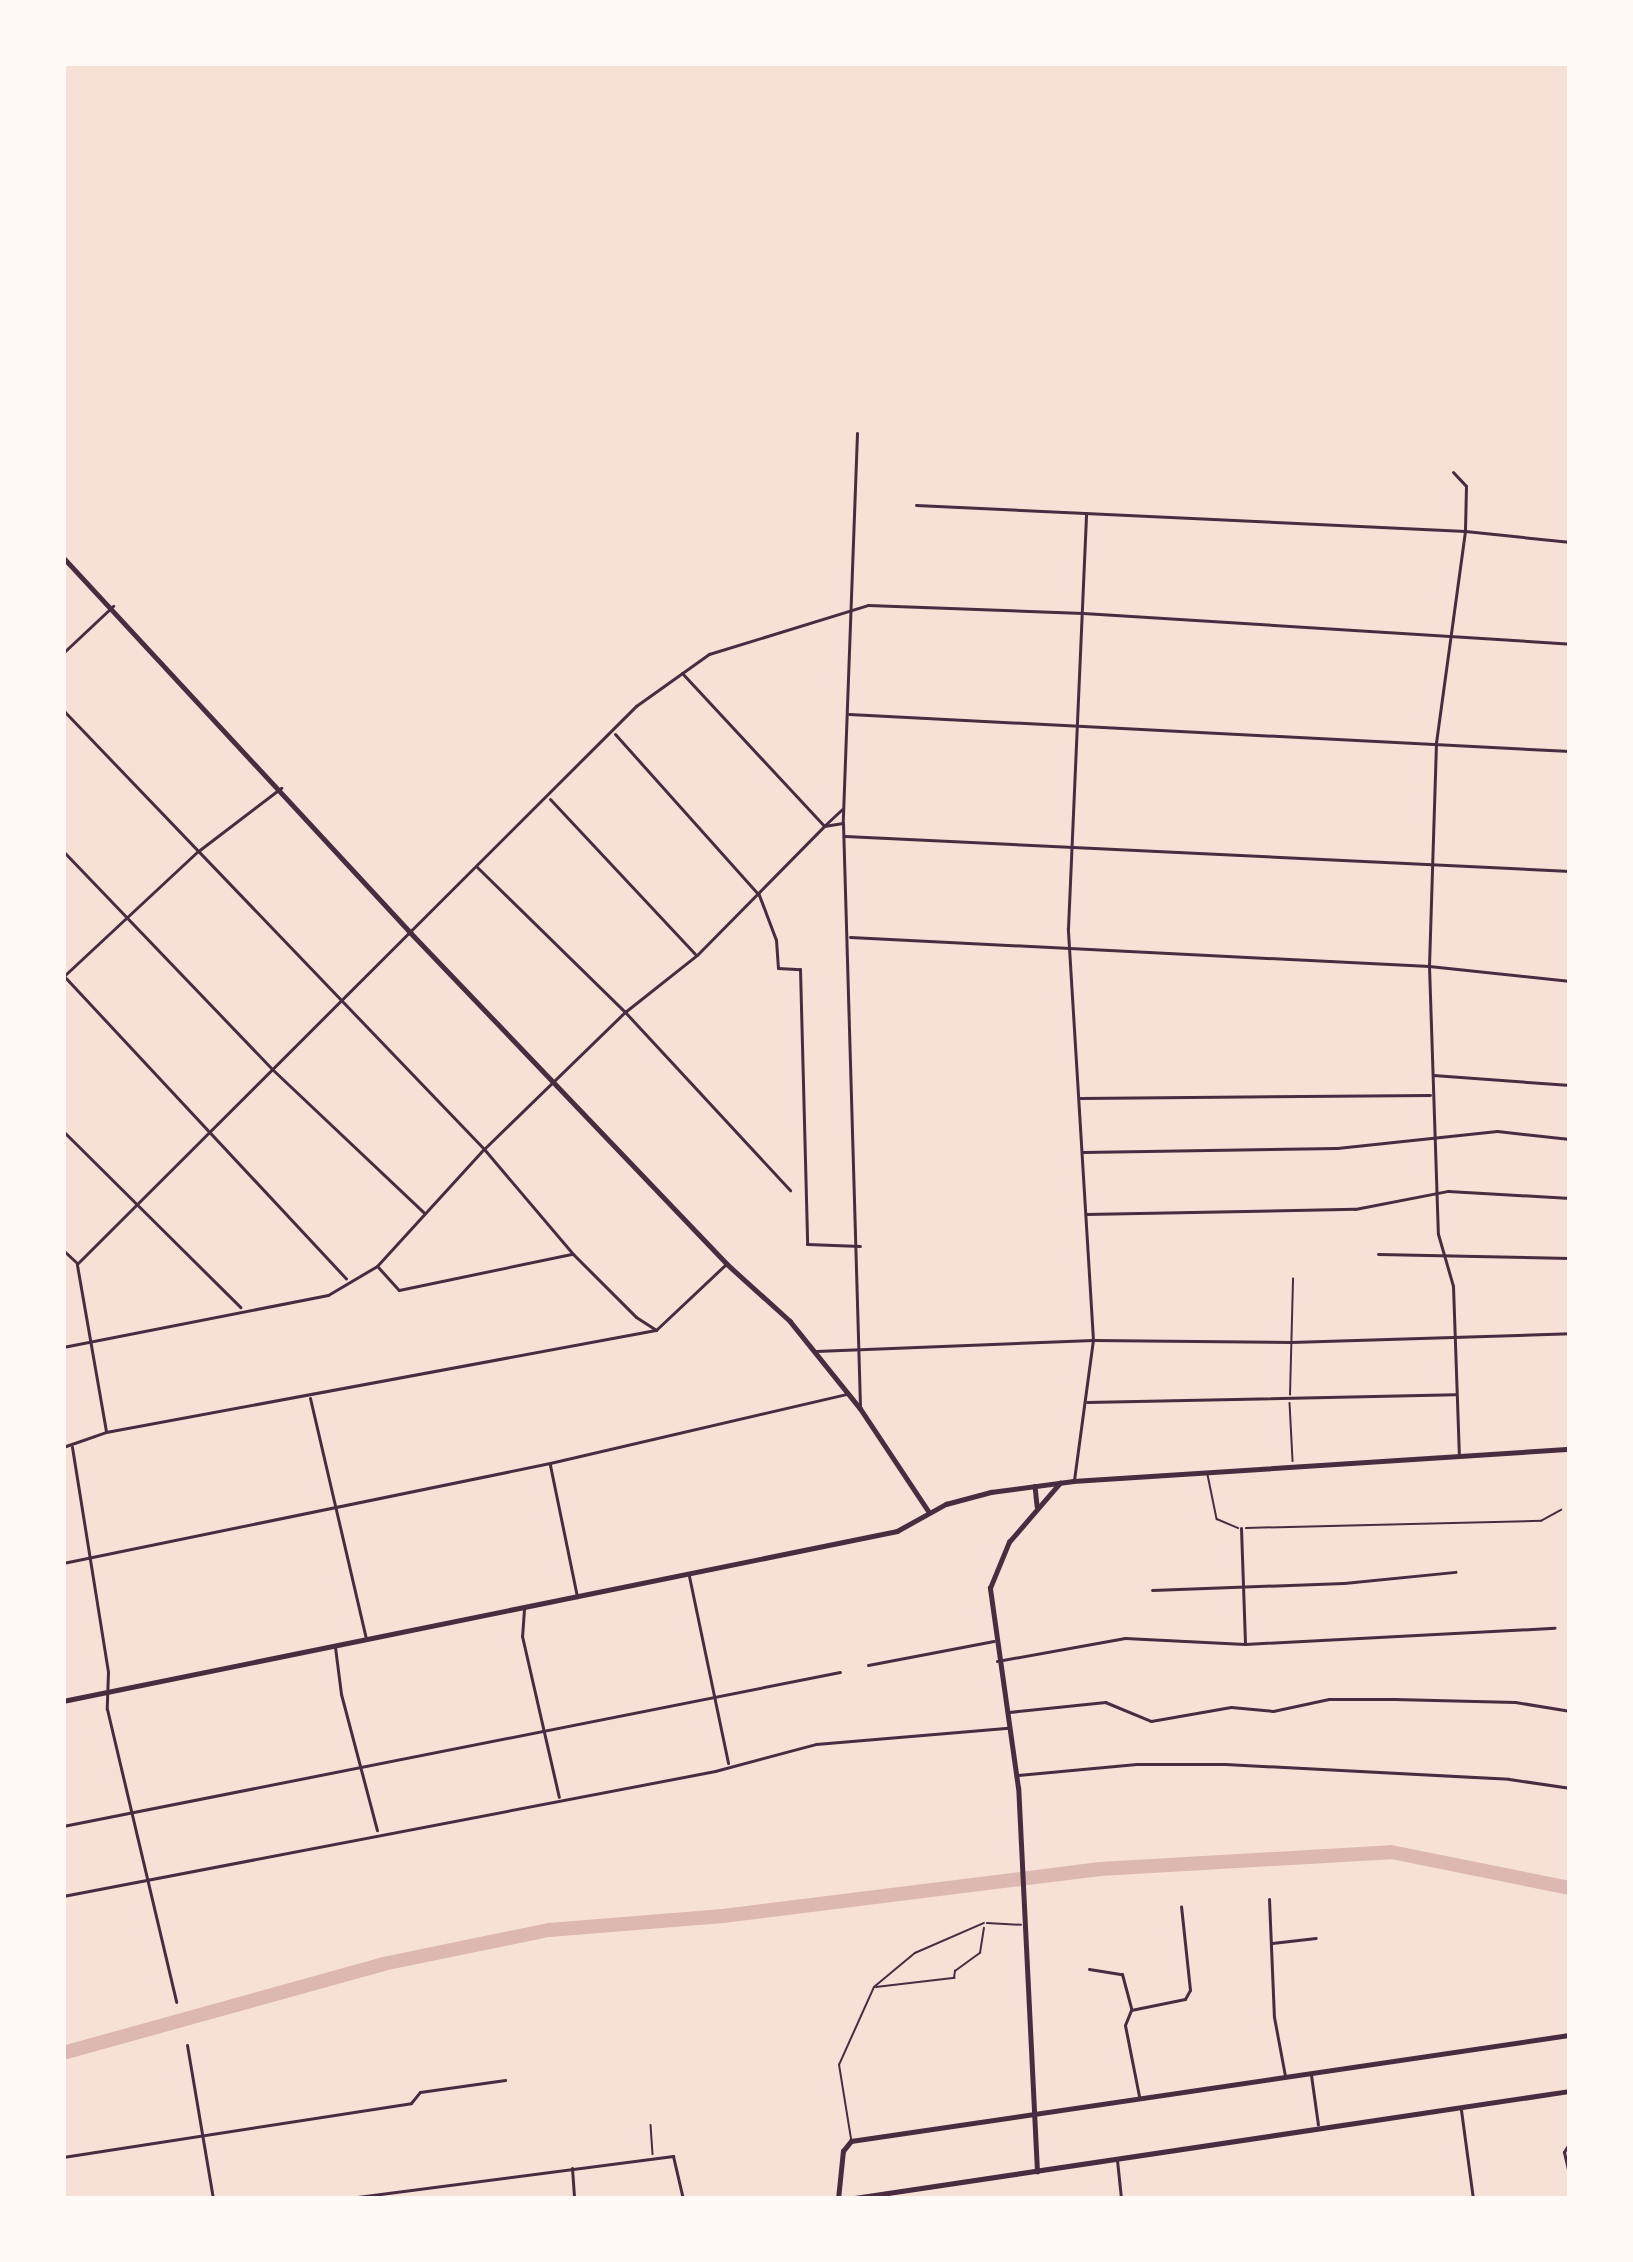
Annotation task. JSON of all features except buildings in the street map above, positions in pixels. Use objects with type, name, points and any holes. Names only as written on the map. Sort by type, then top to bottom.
[{"type":"street","points":[[857,434],[843,836],[860,1246],[860,1408]]},
{"type":"street","points":[[1453,472],[1466,486],[1465,531],[1436,743],[1429,966],[1436,1194],[1442,1258],[1454,1286],[1459,1455]]},
{"type":"street","points":[[916,505],[1465,531],[1570,542]]},
{"type":"street","points":[[1073,1481],[1094,1340],[1078,1098],[1069,848],[1079,727],[1086,513]]},
{"type":"street","points":[[63,557],[411,933],[814,1351],[860,1408],[928,1512]]},
{"type":"street","points":[[63,653],[113,606]]},
{"type":"street","points":[[77,1264],[549,798],[636,706],[709,654],[849,609],[1084,613],[1570,644]]},
{"type":"street","points":[[682,674],[824,826]]},
{"type":"street","points":[[63,710],[484,1150],[573,1254],[636,1317],[656,1330]]},
{"type":"street","points":[[848,714],[1570,751]]},
{"type":"street","points":[[614,732],[759,895],[776,940],[778,968],[800,969],[807,1244],[860,1246]]},
{"type":"street","points":[[280,788],[197,852],[63,976],[347,1281]]},
{"type":"street","points":[[549,798],[697,955]]},
{"type":"street","points":[[63,1347],[241,1308],[328,1295],[376,1266],[484,1150],[626,1012],[697,955],[844,807]]},
{"type":"street","points":[[824,826],[843,824]]},
{"type":"street","points":[[843,836],[1570,871]]},
{"type":"street","points":[[63,851],[272,1069],[424,1213]]},
{"type":"street","points":[[476,866],[626,1012],[790,1190]]},
{"type":"street","points":[[848,937],[1429,966],[1570,981]]},
{"type":"street","points":[[1431,1075],[1570,1085]]},
{"type":"street","points":[[1078,1098],[1432,1095]]},
{"type":"street","points":[[63,1131],[241,1308]]},
{"type":"street","points":[[1081,1152],[1210,1153],[1496,1131],[1570,1139]]},
{"type":"street","points":[[1084,1214],[1354,1209],[1436,1194],[1570,1198]]},
{"type":"street","points":[[63,1250],[77,1264],[106,1432]]},
{"type":"street","points":[[376,1266],[399,1289],[573,1254]]},
{"type":"street","points":[[1378,1254],[1570,1258]]},
{"type":"street","points":[[63,1447],[106,1432],[656,1330],[727,1264]]},
{"type":"street","points":[[814,1351],[1094,1340],[1291,1342],[1457,1333],[1570,1333]]},
{"type":"street","points":[[63,1563],[550,1463],[848,1394]]},
{"type":"street","points":[[1085,1402],[1457,1394]]},
{"type":"street","points":[[310,1396],[366,1638]]},
{"type":"street","points":[[71,1445],[109,1692],[107,1709],[176,2002]]},
{"type":"street","points":[[63,1701],[897,1531],[928,1512],[1035,1486],[1570,1449]]},
{"type":"street","points":[[550,1463],[578,1598]]},
{"type":"street","points":[[1037,2172],[1016,1775],[990,1609],[996,1568],[1037,1506],[1061,1482]]},
{"type":"street","points":[[1035,1486],[1037,1506]]},
{"type":"street","points":[[1241,1528],[1245,1644]]},
{"type":"street","points":[[1152,1590],[1456,1572]]},
{"type":"street","points":[[689,1576],[729,1765]]},
{"type":"street","points":[[524,1609],[522,1636],[559,1798]]},
{"type":"street","points":[[997,1660],[1125,1638],[1245,1644],[1555,1628]]},
{"type":"street","points":[[868,1665],[994,1641]]},
{"type":"street","points":[[335,1644],[378,1832]]},
{"type":"street","points":[[63,1826],[544,1726],[840,1672]]},
{"type":"street","points":[[1007,1712],[1105,1702],[1151,1720],[1231,1706],[1273,1711],[1329,1699],[1515,1702],[1570,1711]]},
{"type":"street","points":[[63,1896],[378,1832],[405,1832],[816,1744],[1010,1728]]},
{"type":"street","points":[[1016,1775],[1136,1764],[1225,1764],[1509,1779],[1570,1789]]},
{"type":"street","points":[[1269,1899],[1274,2017],[1286,2077]]},
{"type":"street","points":[[1131,2009],[1185,2000],[1190,1990],[1181,1906]]},
{"type":"street","points":[[1270,1943],[1316,1938]]},
{"type":"street","points":[[1089,1969],[1123,1974],[1131,2009],[1125,2025],[1139,2098]]},
{"type":"street","points":[[838,2199],[849,2143],[1570,2035]]},
{"type":"street","points":[[187,2045],[214,2199]]},
{"type":"street","points":[[1310,2073],[1319,2130]]},
{"type":"street","points":[[63,2157],[411,2103],[420,2092],[505,2080]]},
{"type":"street","points":[[848,2199],[1570,2091]]},
{"type":"street","points":[[1461,2110],[1473,2199]]},
{"type":"street","points":[[1570,2142],[1564,2152],[1570,2177]]},
{"type":"street","points":[[342,2199],[673,2156],[683,2199]]},
{"type":"street","points":[[1117,2160],[1121,2199]]},
{"type":"street","points":[[572,2167],[574,2199]]},
{"type":"lane","points":[[1293,1279],[1293,1465]]},
{"type":"lane","points":[[1208,1471],[1216,1520],[1241,1528],[1541,1521],[1561,1510]]},
{"type":"lane","points":[[849,2143],[839,2065],[873,1988],[916,1953],[984,1923],[1025,1925]]},
{"type":"lane","points":[[873,1988],[954,1978],[955,1971],[980,1953],[984,1923]]},
{"type":"lane","points":[[651,2125],[653,2158]]},
{"type":"waterway","points":[[63,2053],[383,1964],[549,1930],[723,1916],[1100,1869],[1391,1852],[1570,1888]]}]
